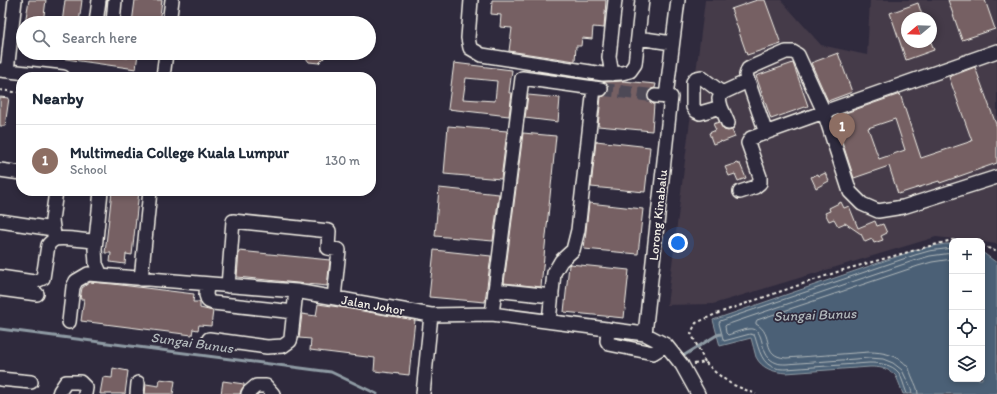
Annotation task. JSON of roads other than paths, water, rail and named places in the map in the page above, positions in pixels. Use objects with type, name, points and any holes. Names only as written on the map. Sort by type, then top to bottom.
[{"type":"lane","points":[[15,0],[4,71],[16,72]]},
{"type":"lane","points":[[97,16],[98,0]]},
{"type":"lane","points":[[114,16],[115,0]]},
{"type":"lane","points":[[170,16],[172,0]]},
{"type":"lane","points":[[471,0],[468,38],[470,48],[482,55],[603,74],[622,74],[630,71],[635,64],[642,0]]},
{"type":"lane","points":[[612,74],[609,57],[615,0]]},
{"type":"lane","name":"Lorong Kinabalu","points":[[645,334],[664,97],[678,0]]},
{"type":"lane","points":[[638,38],[672,43]]},
{"type":"lane","points":[[740,192],[756,187],[760,183],[760,177],[748,143],[751,138],[997,51]]},
{"type":"lane","points":[[766,133],[746,75],[748,69],[754,66],[786,52],[793,52],[798,55],[824,112],[850,192],[862,204],[878,211],[903,207],[997,178]]},
{"type":"lane","points":[[164,72],[165,60]]},
{"type":"lane","points":[[721,107],[700,114],[696,111],[693,107],[693,82],[696,78],[700,77],[722,93]]},
{"type":"lane","points":[[492,314],[522,78],[598,89],[578,230],[573,250],[561,261],[554,273],[549,321]]},
{"type":"lane","points":[[728,124],[719,99],[722,93],[748,81]]},
{"type":"lane","points":[[0,170],[16,172]]},
{"type":"lane","points":[[0,277],[34,282],[43,278],[48,245],[52,241],[54,234],[52,220],[55,196]]},
{"type":"lane","points":[[100,196],[96,241],[96,264],[101,275]]},
{"type":"lane","points":[[141,279],[149,196]]},
{"type":"lane","points":[[0,221],[54,234],[63,239],[96,241]]},
{"type":"lane","points":[[228,286],[233,221],[329,231],[328,248],[339,250],[334,298]]},
{"type":"lane","name":"Jalan Johor","points":[[69,322],[73,287],[76,281],[88,274],[296,291],[431,315],[492,314],[549,321],[645,334],[666,345]]},
{"type":"lane","points":[[207,284],[206,295],[208,301],[213,304],[294,312]]},
{"type":"lane","points":[[0,289],[37,294]]},
{"type":"lane","points":[[495,290],[552,296]]},
{"type":"lane","points":[[208,338],[267,347],[283,346],[290,341],[291,338],[296,291]]},
{"type":"lane","points":[[423,394],[431,315]]},
{"type":"lane","points":[[608,329],[607,341],[609,344],[649,353],[653,353],[666,345],[684,368],[698,394]]},
{"type":"lane","points":[[0,379],[31,382]]},
{"type":"lane","points":[[59,394],[66,382],[80,382],[86,388],[85,394]]},
{"type":"lane","points":[[248,394],[256,386],[266,386],[274,394]]},
{"type":"water","points":[[949,244],[949,382],[985,382],[985,254],[997,263],[997,394],[903,394],[895,375],[883,368],[870,367],[782,373],[765,367],[759,361],[756,357],[751,338],[720,346],[713,320],[928,247]]},
{"type":"waterway","name":"Sungai Bunus","points":[[0,329],[331,372],[377,394]]},
{"type":"waterway","name":"Sungai Bunus","points":[[683,356],[721,334]]},
{"type":"tunnel","points":[[601,89],[655,96]]},
{"type":"place","name":"Multimedia College Kuala Lumpur","points":[[842,146]]}]
